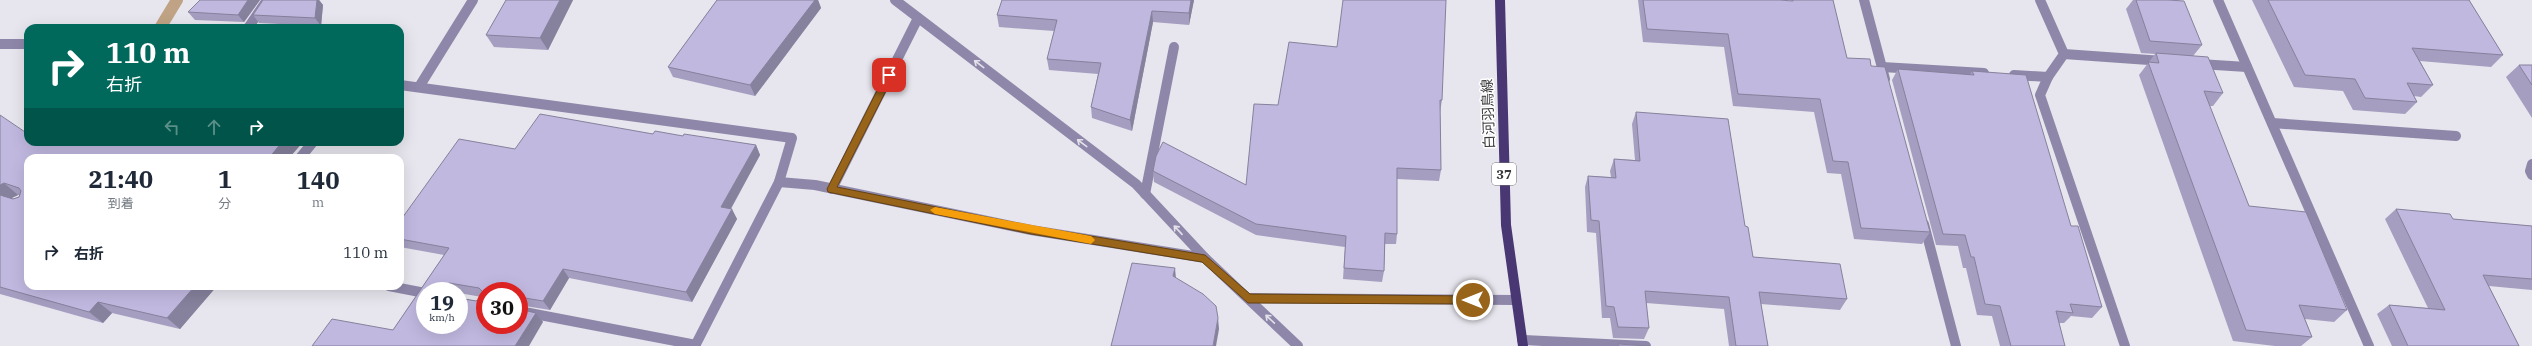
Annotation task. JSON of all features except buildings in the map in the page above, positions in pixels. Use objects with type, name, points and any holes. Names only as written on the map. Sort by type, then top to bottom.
[{"type":"main road","name":"白河羽鳥線","points":[[1500,0],[1506,225],[1522,343]]},
{"type":"street","points":[[251,24],[267,0]]},
{"type":"street","points":[[418,87],[473,0]]},
{"type":"street","points":[[895,0],[1136,184],[1205,258],[1298,346]]},
{"type":"street","points":[[1864,0],[1888,89]]},
{"type":"street","points":[[2040,0],[2064,54]]},
{"type":"street","points":[[2218,0],[2369,346]]},
{"type":"street","points":[[832,189],[918,18]]},
{"type":"street","points":[[0,44],[24,44]]},
{"type":"street","points":[[1145,194],[1174,47]]},
{"type":"street","points":[[2064,54],[2176,62]]},
{"type":"street","points":[[2064,54],[2048,77],[2040,95],[2125,346]]},
{"type":"street","points":[[2191,63],[2247,67]]},
{"type":"street","points":[[1882,67],[2048,77]]},
{"type":"street","points":[[404,85],[792,138],[779,182],[696,345],[528,313]]},
{"type":"street","points":[[2272,124],[2456,136]]},
{"type":"street","points":[[303,154],[310,146]]},
{"type":"street","points":[[2532,164],[2530,171],[2532,175]]},
{"type":"street","points":[[779,182],[832,189],[1031,230],[1205,258]]},
{"type":"street","points":[[1920,210],[1956,346]]},
{"type":"street","points":[[404,289],[416,291]]},
{"type":"street","points":[[1248,298],[1515,300]]},
{"type":"street","points":[[1522,343],[1646,346]]},
{"type":"waterway","points":[[162,24],[177,0]]},
{"type":"slow traffic","points":[[935,210],[1031,230],[1091,240]]},
{"type":"route","points":[[889,75],[832,189],[1031,230],[1205,258],[1248,298],[1473,300]]}]
